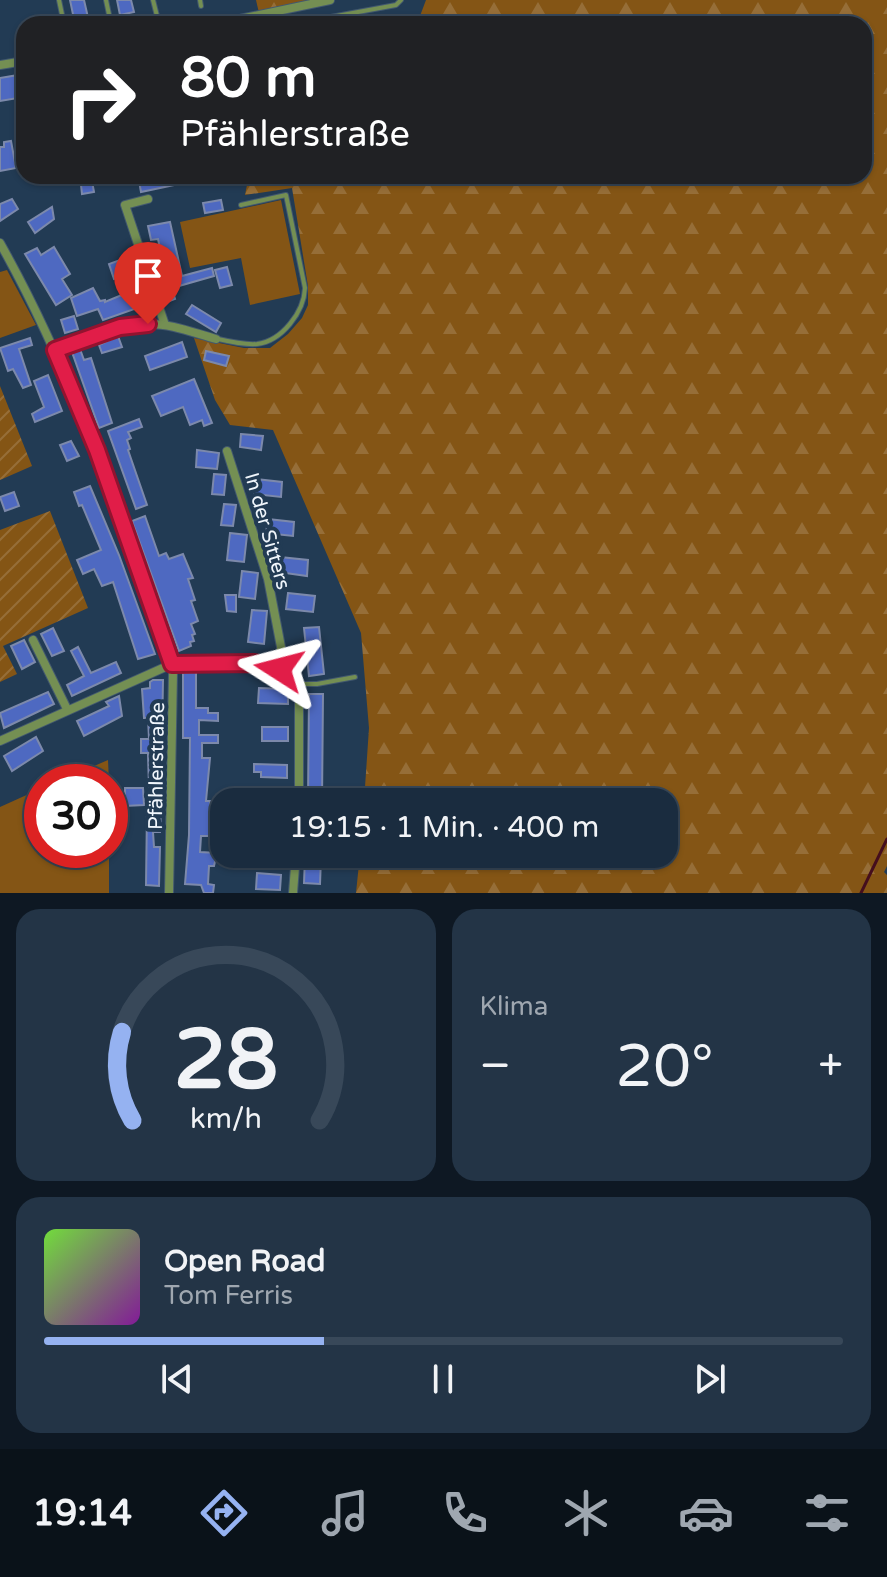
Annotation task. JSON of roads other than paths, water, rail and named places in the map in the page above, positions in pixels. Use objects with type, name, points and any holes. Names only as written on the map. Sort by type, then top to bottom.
[{"type":"street","points":[[254,16],[330,0]]},
{"type":"street","points":[[148,199],[125,205],[165,325]]},
{"type":"street","name":"Pfählerstraße","points":[[0,243],[27,290],[97,450],[172,664],[169,893]]},
{"type":"street","points":[[55,350],[120,327],[148,324],[165,325],[216,339]]},
{"type":"street","name":"In der Sitters","points":[[227,451],[268,579],[281,647],[279,669]]},
{"type":"street","points":[[33,640],[67,709]]},
{"type":"street","points":[[0,741],[172,664],[254,663],[279,669],[299,683],[299,788]]},
{"type":"street","points":[[293,893],[295,868]]},
{"type":"lane","points":[[153,0],[157,16]]},
{"type":"lane","points":[[336,16],[396,5],[401,0]]},
{"type":"lane","points":[[216,339],[261,344],[275,337],[292,321],[304,300],[305,288],[286,195],[241,205]]},
{"type":"lane","points":[[299,683],[317,684],[355,677]]},
{"type":"waterway","points":[[861,893],[887,839]]}]
